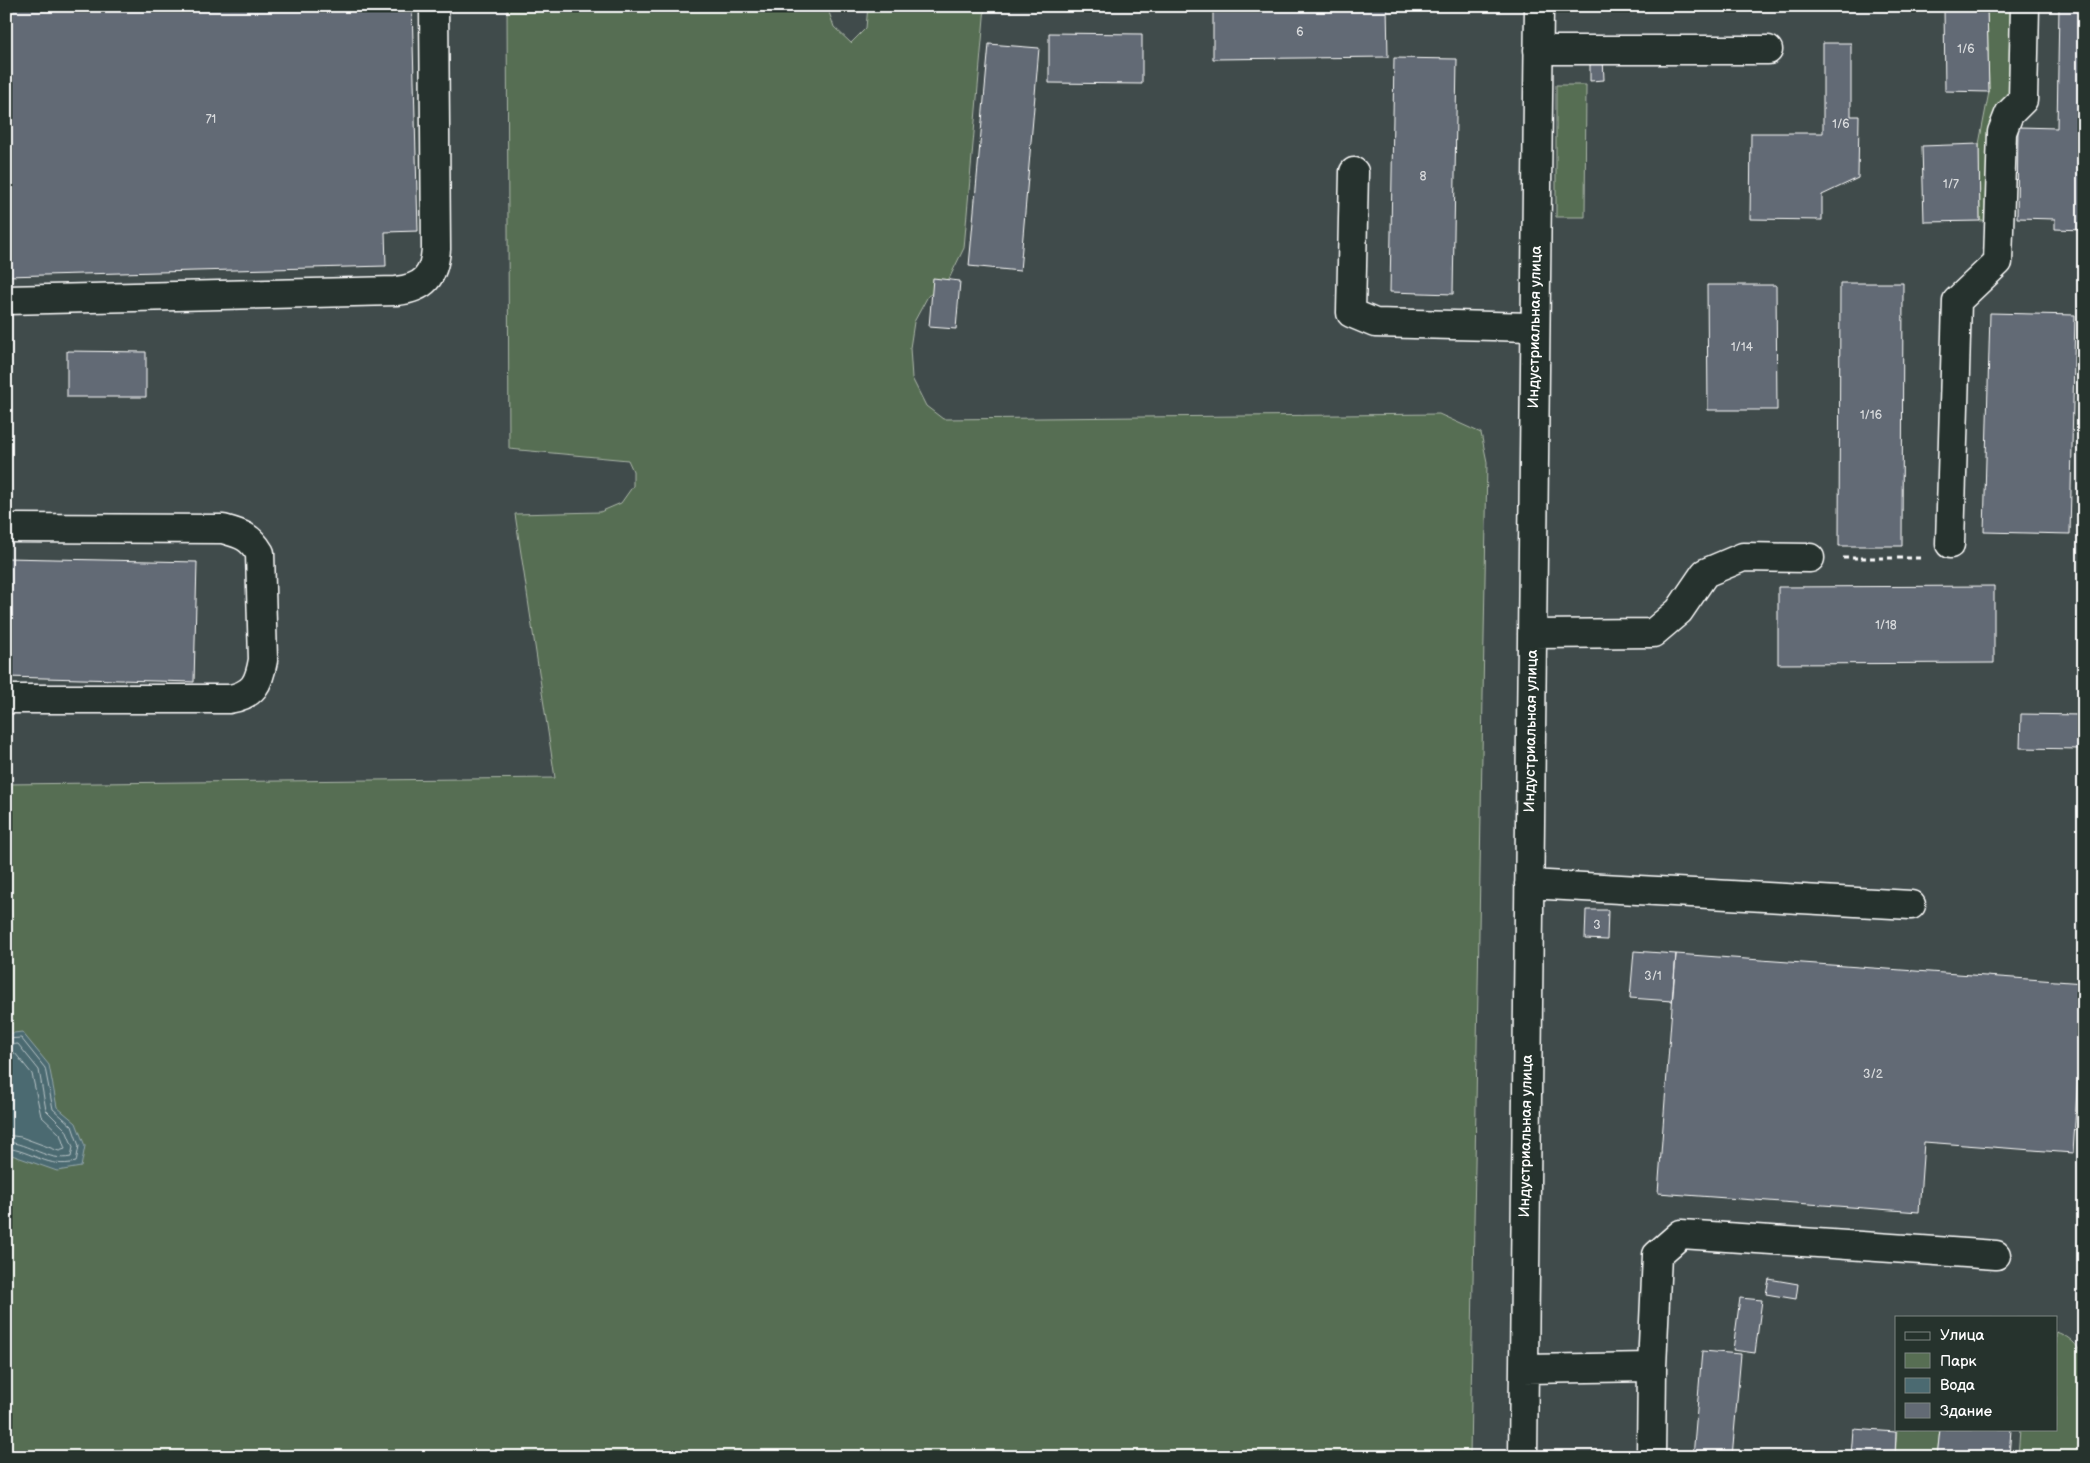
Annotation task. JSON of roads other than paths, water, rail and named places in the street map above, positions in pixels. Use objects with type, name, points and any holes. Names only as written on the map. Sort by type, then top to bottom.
[{"type":"street","points":[[6,300],[396,291],[408,290],[418,285],[428,277],[435,266],[436,249],[434,6]]},
{"type":"street","name":"Индустриальная улица","points":[[1523,1457],[1539,6]]},
{"type":"street","points":[[1950,544],[1957,301],[1998,262],[2002,132],[2009,114],[2023,100],[2025,6]]},
{"type":"street","points":[[1538,50],[1768,50]]},
{"type":"street","points":[[1354,172],[1351,313],[1375,323],[1535,327]]},
{"type":"street","points":[[6,528],[223,529],[241,534],[253,542],[260,553],[263,660],[260,676],[252,691],[240,697],[229,699],[6,699]]},
{"type":"street","points":[[1532,634],[1653,633],[1679,611],[1705,573],[1743,556],[1810,558]]},
{"type":"street","points":[[1529,884],[1911,905]]},
{"type":"street","points":[[1651,1457],[1652,1367],[1657,1255],[1681,1234],[1996,1255]]},
{"type":"street","points":[[1524,1368],[1652,1367]]},
{"type":"water","points":[[22,1032],[49,1065],[57,1107],[76,1123],[85,1146],[81,1167],[57,1171],[6,1153],[6,1034]]}]
